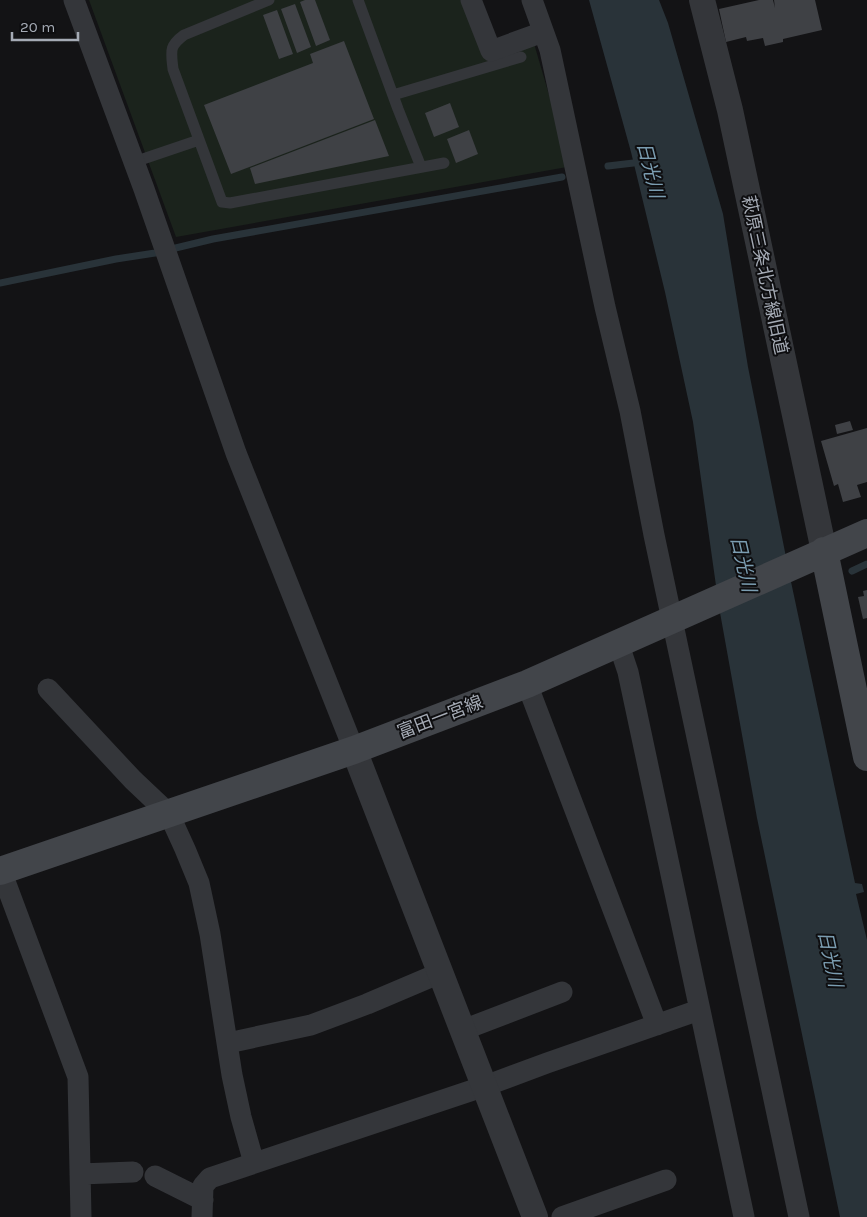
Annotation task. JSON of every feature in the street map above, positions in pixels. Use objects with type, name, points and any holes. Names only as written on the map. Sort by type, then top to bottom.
[{"type":"main road","name":"富田一宮線","points":[[0,870],[354,750],[527,684],[867,533]]},
{"type":"main road","points":[[818,554],[867,757]]},
{"type":"street","points":[[74,0],[160,234],[236,453],[354,750],[535,1217]]},
{"type":"street","points":[[472,0],[491,51],[543,32]]},
{"type":"street","points":[[532,0],[550,50],[605,307],[630,411],[654,535],[680,615],[799,1217]]},
{"type":"street","name":"萩原三条北方線旧道","points":[[702,0],[730,110],[818,554]]},
{"type":"street","points":[[618,642],[628,672],[744,1217]]},
{"type":"street","points":[[527,684],[657,1025]]},
{"type":"street","points":[[48,689],[133,780],[169,814],[199,883],[210,934],[232,1076],[254,1163]]},
{"type":"street","points":[[0,870],[78,1077],[81,1217]]},
{"type":"street","points":[[228,1043],[311,1025],[440,973]]},
{"type":"street","points":[[463,1030],[562,992]]},
{"type":"street","points":[[203,1208],[204,1186],[210,1178],[485,1086],[699,1010]]},
{"type":"street","points":[[80,1174],[133,1172]]},
{"type":"street","points":[[155,1176],[203,1208]]},
{"type":"street","points":[[562,1217],[666,1180]]},
{"type":"lane","points":[[269,0],[184,35],[174,43],[171,55],[173,69],[222,202],[230,203],[444,163]]},
{"type":"lane","points":[[358,0],[421,167]]},
{"type":"lane","points":[[393,95],[521,57]]},
{"type":"lane","points":[[134,162],[199,140]]},
{"type":"shaded area","points":[[89,0],[463,0],[485,56],[533,40],[556,119],[567,167],[176,237]]},
{"type":"water","name":"日光川","points":[[589,0],[659,0],[668,23],[723,214],[748,367],[790,577],[855,883],[862,884],[864,892],[856,894],[867,940],[867,1217],[840,1217],[757,818],[719,607],[693,422],[665,292],[631,152]]},
{"type":"building","points":[[315,0],[330,40],[316,46],[300,2]]},
{"type":"building","points":[[759,0],[773,0],[775,8],[774,0],[815,0],[822,30],[783,39],[783,42],[765,46],[763,38],[747,41],[746,37],[726,42],[719,9]]},
{"type":"building","points":[[295,4],[311,47],[297,53],[281,9]]},
{"type":"building","points":[[277,10],[293,54],[279,59],[263,15]]},
{"type":"building","points":[[344,41],[374,119],[231,174],[204,105],[313,63],[310,54]]},
{"type":"building","points":[[450,103],[459,127],[434,137],[425,113]]},
{"type":"building","points":[[375,120],[389,156],[255,184],[250,168]]},
{"type":"building","points":[[469,130],[478,154],[456,163],[447,139]]},
{"type":"building","points":[[850,421],[853,430],[837,434],[835,425]]},
{"type":"building","points":[[867,428],[867,482],[857,485],[861,497],[843,502],[838,484],[834,486],[821,441]]},
{"type":"building","points":[[867,590],[867,618],[863,619],[858,597],[864,596],[863,591]]},
{"type":"waterway","name":"日光川","points":[[608,166],[642,162]]},
{"type":"waterway","points":[[0,283],[116,259],[155,253],[213,239],[562,177]]},
{"type":"waterway","points":[[852,571],[867,564]]}]
